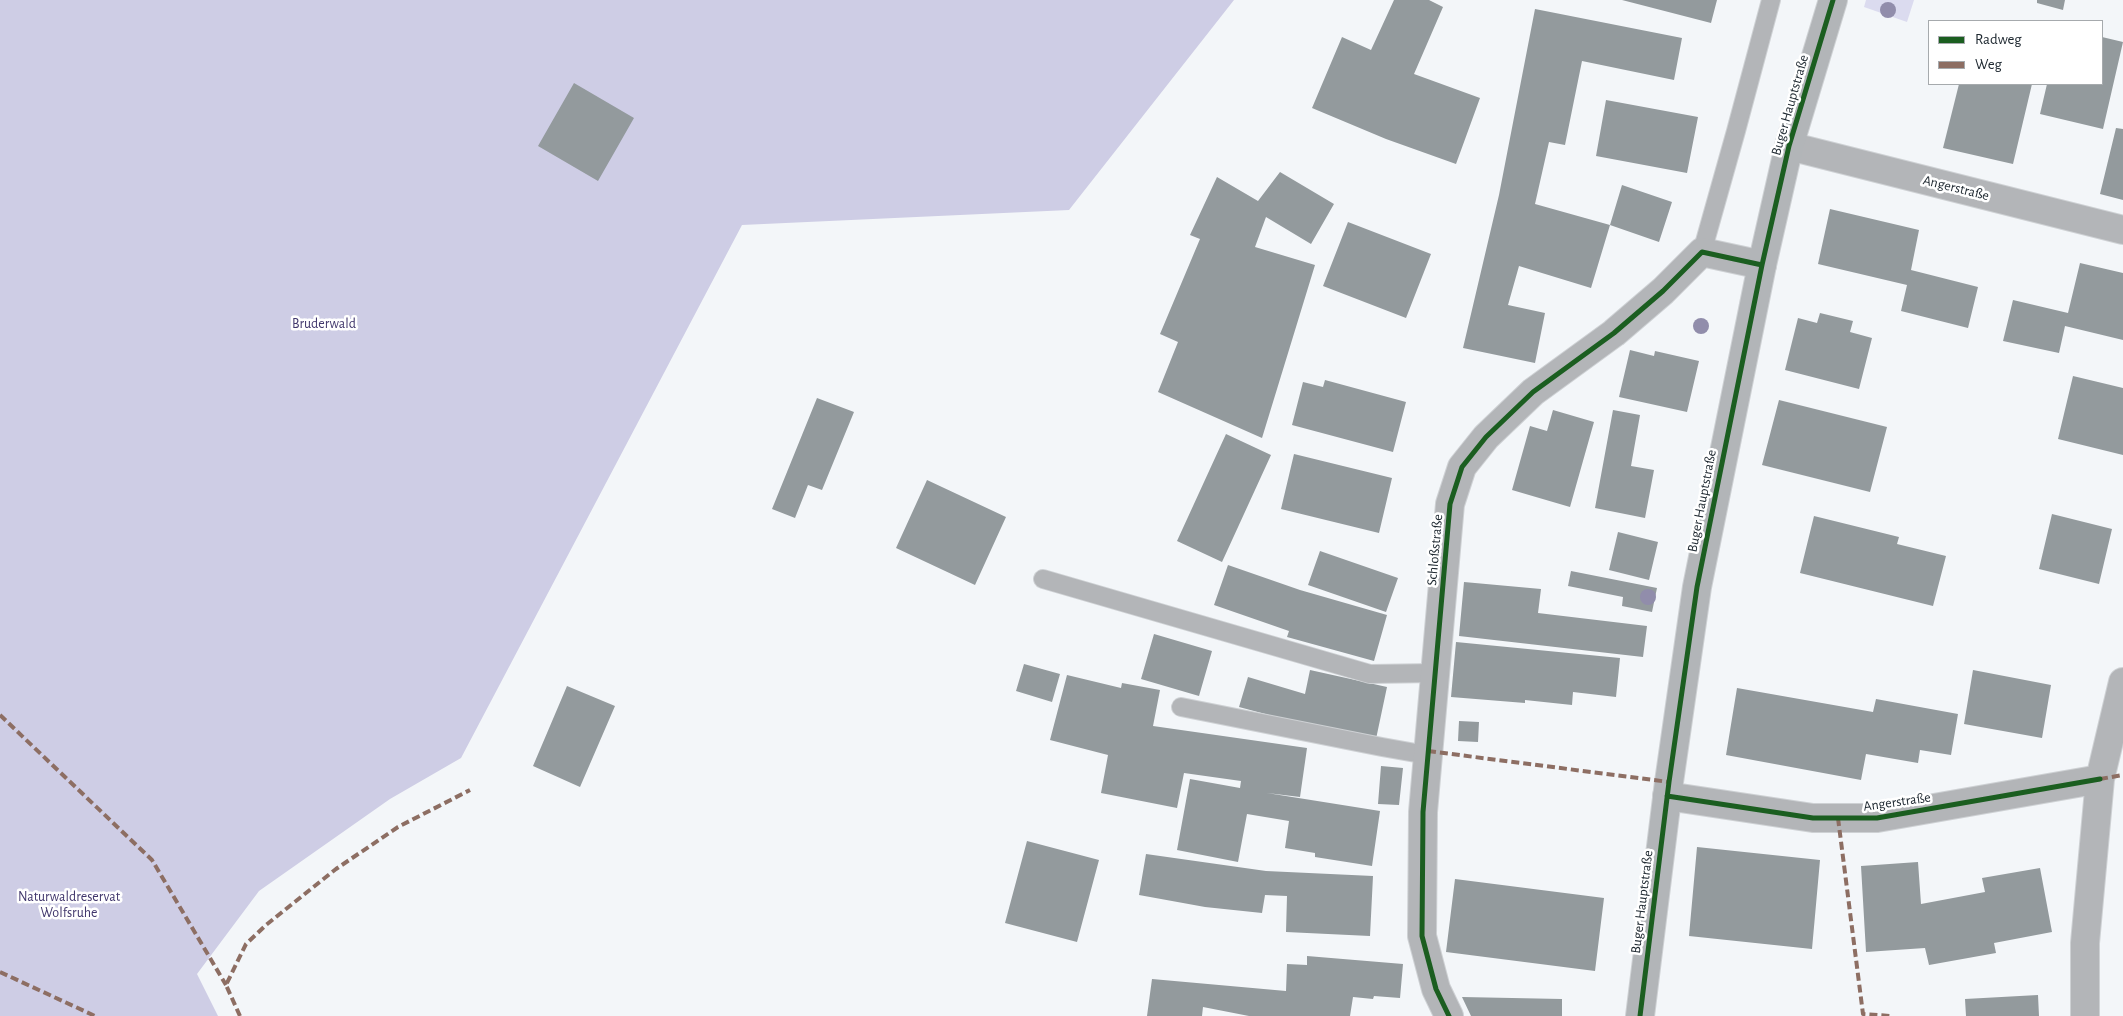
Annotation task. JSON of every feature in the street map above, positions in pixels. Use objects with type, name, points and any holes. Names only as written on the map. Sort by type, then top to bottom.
[{"type":"street","name":"Buger Hauptstraße","points":[[1640,1016],[1667,796],[1697,587],[1762,265],[1789,146],[1833,0]]},
{"type":"street","name":"Angerstraße","points":[[1789,146],[2123,230]]},
{"type":"street","points":[[1702,252],[1762,265]]},
{"type":"street","name":"Schloßstraße","points":[[1449,1016],[1436,989],[1422,936],[1423,812],[1450,504],[1462,467],[1486,437],[1533,392],[1614,333],[1656,297],[1702,252]]},
{"type":"street","points":[[2085,1016],[2085,943],[2100,779],[2123,682]]},
{"type":"street","name":"Angerstraße","points":[[1667,796],[1813,818],[1877,818],[2100,779]]},
{"type":"lane","points":[[1702,252],[1771,0]]},
{"type":"lane","points":[[1043,579],[1370,674],[1436,673]]},
{"type":"lane","points":[[1181,707],[1382,748],[1428,755]]},
{"type":"shaded area","points":[[1866,0],[1914,0],[1907,22],[1864,7]]},
{"type":"green space","name":"Bruderwald","points":[[0,0],[1234,0],[1069,210],[742,225],[461,758],[390,799],[259,891],[197,974],[218,1016],[0,1016]]},
{"type":"building","points":[[1394,0],[1429,0],[1443,7],[1414,74],[1480,98],[1456,164],[1386,139],[1312,108],[1342,37],[1371,50]]},
{"type":"building","points":[[1622,0],[1717,0],[1711,23]]},
{"type":"building","points":[[2037,0],[2065,0],[2063,10],[2037,3]]},
{"type":"building","points":[[1535,9],[1682,38],[1674,80],[1582,61],[1565,145],[1549,142],[1535,204],[1610,225],[1591,288],[1519,266],[1508,305],[1545,313],[1535,363],[1463,348],[1499,195]]},
{"type":"building","points":[[2103,37],[2123,42],[2103,129],[2040,114],[2047,85],[2103,85]]},
{"type":"building","points":[[574,83],[634,118],[598,181],[538,146]]},
{"type":"building","points":[[1959,85],[2032,85],[2013,164],[1943,148]]},
{"type":"building","points":[[1606,100],[1698,117],[1687,173],[1596,156]]},
{"type":"building","points":[[2116,128],[2123,129],[2123,200],[2100,194]]},
{"type":"building","points":[[1280,172],[1334,204],[1311,244],[1266,217],[1255,247],[1315,265],[1262,438],[1158,392],[1178,342],[1160,334],[1200,239],[1190,235],[1217,177],[1258,201]]},
{"type":"building","points":[[1622,185],[1672,202],[1659,242],[1610,225]]},
{"type":"building","points":[[1830,209],[1919,230],[1911,270],[1978,287],[1968,328],[1901,311],[1907,285],[1818,264]]},
{"type":"building","points":[[1348,222],[1431,254],[1406,318],[1323,286]]},
{"type":"building","points":[[2080,263],[2123,273],[2123,340],[2065,326],[2059,353],[2003,341],[2013,300],[2068,313]]},
{"type":"building","points":[[1820,313],[1853,321],[1850,332],[1872,338],[1859,389],[1785,370],[1798,318],[1817,323]]},
{"type":"building","points":[[1630,350],[1654,356],[1655,351],[1699,361],[1687,412],[1619,397]]},
{"type":"building","points":[[2073,376],[2123,388],[2123,455],[2058,439]]},
{"type":"building","points":[[1325,380],[1406,402],[1393,452],[1292,425],[1303,382],[1323,387]]},
{"type":"building","points":[[817,398],[854,412],[822,490],[808,485],[795,518],[772,509]]},
{"type":"building","points":[[1779,400],[1887,427],[1870,492],[1762,465]]},
{"type":"building","points":[[1553,410],[1594,422],[1570,507],[1512,490],[1530,426],[1547,431]]},
{"type":"building","points":[[1613,410],[1640,415],[1631,466],[1654,470],[1645,518],[1595,508]]},
{"type":"building","points":[[1226,434],[1271,455],[1222,562],[1177,541]]},
{"type":"building","points":[[1294,454],[1392,478],[1379,533],[1281,509]]},
{"type":"building","points":[[927,480],[1006,517],[975,585],[896,548]]},
{"type":"building","points":[[2052,514],[2112,529],[2099,584],[2039,569]]},
{"type":"building","points":[[1814,516],[1899,537],[1897,544],[1946,556],[1933,606],[1800,573]]},
{"type":"building","points":[[1618,532],[1658,542],[1649,580],[1609,570]]},
{"type":"building","points":[[1320,551],[1398,578],[1386,612],[1308,585]]},
{"type":"building","points":[[1228,565],[1300,590],[1387,615],[1374,661],[1287,637],[1289,631],[1214,605]]},
{"type":"building","points":[[1571,571],[1657,588],[1652,612],[1622,606],[1623,597],[1568,586]]},
{"type":"building","points":[[1464,582],[1541,589],[1538,613],[1647,626],[1643,657],[1459,636]]},
{"type":"building","points":[[1154,634],[1212,651],[1199,696],[1141,679]]},
{"type":"building","points":[[1456,642],[1620,658],[1616,697],[1573,692],[1572,705],[1525,700],[1525,703],[1451,697]]},
{"type":"building","points":[[1024,664],[1060,674],[1052,702],[1016,691]]},
{"type":"building","points":[[1310,670],[1387,687],[1376,739],[1299,723],[1239,707],[1248,677],[1305,694]]},
{"type":"building","points":[[1973,670],[2051,685],[2042,738],[1964,724]]},
{"type":"building","points":[[1067,675],[1121,688],[1122,683],[1160,690],[1153,726],[1307,748],[1300,797],[1267,793],[1380,811],[1372,866],[1315,857],[1315,853],[1285,848],[1289,821],[1247,814],[1238,862],[1177,850],[1190,779],[1240,788],[1241,781],[1184,773],[1177,808],[1101,793],[1108,755],[1050,740]]},
{"type":"building","points":[[567,686],[615,706],[580,787],[533,766]]},
{"type":"building","points":[[1737,688],[1873,712],[1876,699],[1958,714],[1951,755],[1920,750],[1918,763],[1866,754],[1861,780],[1726,755]]},
{"type":"building","points":[[1459,721],[1479,722],[1478,742],[1458,741]]},
{"type":"building","points":[[1381,766],[1403,768],[1399,805],[1378,804]]},
{"type":"building","points":[[1027,841],[1099,860],[1077,942],[1005,923]]},
{"type":"building","points":[[1697,847],[1820,860],[1812,949],[1689,936]]},
{"type":"building","points":[[1146,854],[1266,871],[1373,876],[1370,936],[1286,932],[1287,896],[1265,895],[1262,913],[1205,907],[1139,895]]},
{"type":"building","points":[[1918,862],[1921,904],[1985,892],[1982,878],[2040,868],[2052,932],[1994,943],[1996,953],[1929,965],[1925,948],[1866,952],[1861,866]]},
{"type":"building","points":[[1455,879],[1604,898],[1595,971],[1446,952]]},
{"type":"building","points":[[1307,956],[1403,964],[1400,998],[1374,996],[1373,999],[1353,997],[1350,1016],[1249,1016],[1203,1007],[1202,1016],[1147,1016],[1152,979],[1286,991],[1287,964],[1307,965]]},
{"type":"building","points":[[2038,995],[2039,1016],[1966,1016],[1965,999]]},
{"type":"building","points":[[1462,997],[1562,999],[1562,1016],[1471,1016]]},
{"type":"marked path","points":[[0,715],[152,860],[226,985]]},
{"type":"marked path","points":[[1428,751],[1669,782]]},
{"type":"marked path","points":[[2100,779],[2123,775]]},
{"type":"marked path","points":[[240,1016],[226,985],[246,944],[266,925],[336,869],[398,827],[470,790]]},
{"type":"marked path","points":[[1838,818],[1863,1014],[1890,1016]]},
{"type":"marked path","points":[[0,972],[95,1016]]},
{"type":"cycle path","points":[[1640,1016],[1669,782],[1697,587],[1762,265],[1789,146],[1833,0]]},
{"type":"cycle path","points":[[1449,1016],[1436,989],[1422,936],[1423,812],[1450,504],[1462,467],[1486,437],[1533,392],[1614,333],[1663,291],[1702,252],[1762,265]]},
{"type":"cycle path","points":[[1667,796],[1813,818],[1877,818],[2100,779]]},
{"type":"park label","name":"Naturwaldreservat Wolfsruhe","points":[[69,906]]}]
